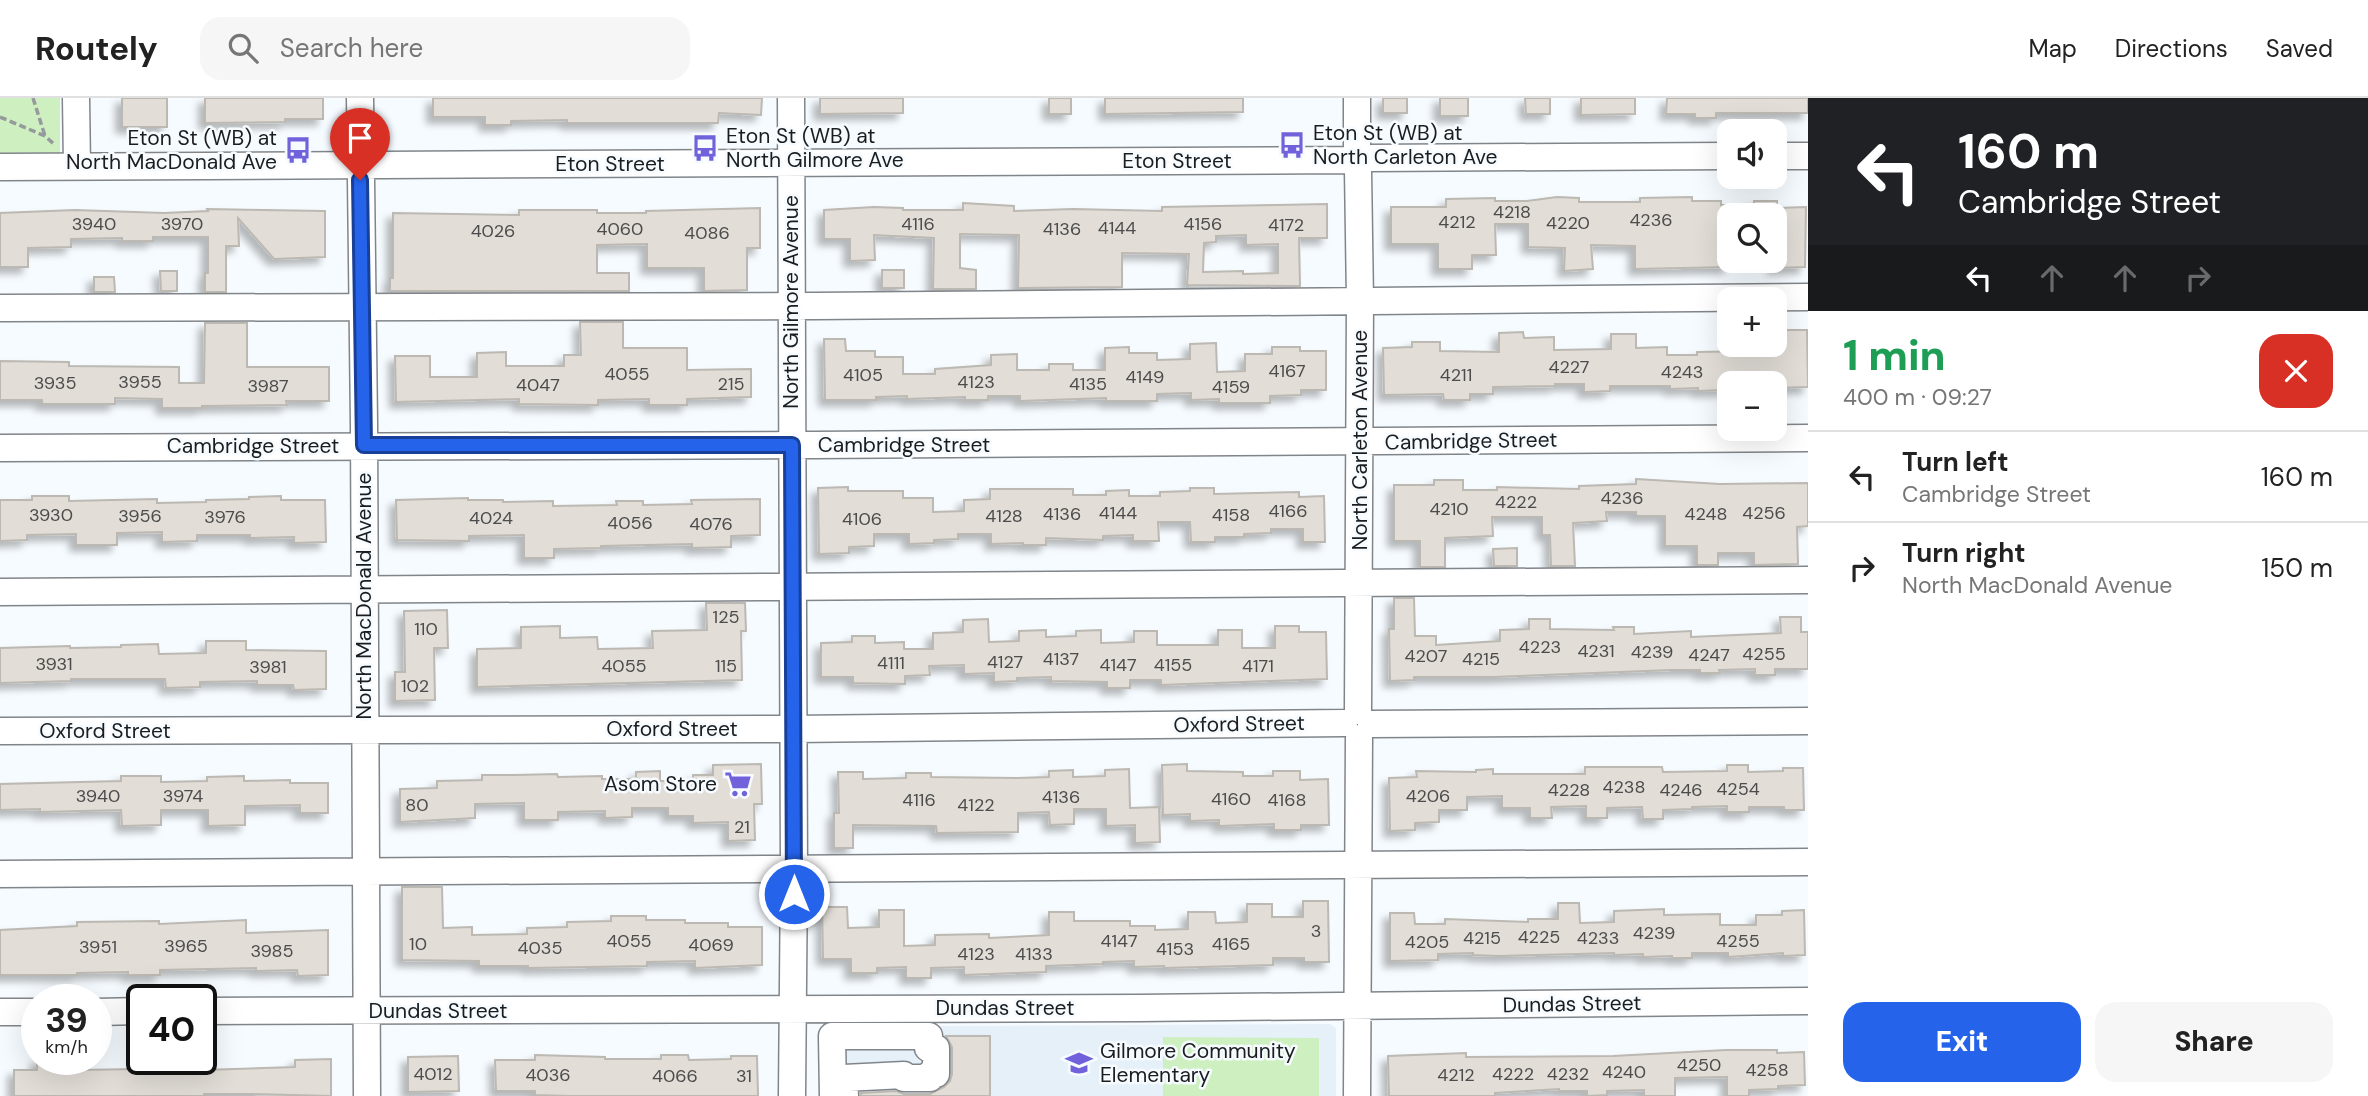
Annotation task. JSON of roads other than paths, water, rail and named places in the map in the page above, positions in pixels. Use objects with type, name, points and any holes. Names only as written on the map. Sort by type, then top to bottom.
[{"type":"street","points":[[74,166],[76,98]]},
{"type":"street","name":"North MacDonald Avenue","points":[[360,98],[367,1096]]},
{"type":"street","name":"North Gilmore Avenue","points":[[791,98],[794,870],[792,1096]]},
{"type":"street","name":"North Carleton Avenue","points":[[1357,98],[1360,300],[1357,1096]]},
{"type":"street","name":"Eton Street","points":[[0,167],[1717,156]]},
{"type":"street","points":[[1787,156],[1808,156]]},
{"type":"street","points":[[0,308],[792,306],[1808,297]]},
{"type":"street","name":"Cambridge Street","points":[[0,448],[1808,438]]},
{"type":"street","points":[[0,592],[1808,580]]},
{"type":"street","name":"Oxford Street","points":[[0,731],[793,729],[1808,720]]},
{"type":"street","points":[[0,874],[1808,862]]},
{"type":"street","name":"Dundas Street","points":[[217,1011],[1357,1006],[1808,1001]]},
{"type":"street","points":[[0,1012],[21,1012]]},
{"type":"street","points":[[833,1096],[832,1036],[929,1036],[928,1048],[936,1048],[936,1074],[930,1074],[930,1078],[904,1078],[904,1075],[844,1078],[845,1096]]},
{"type":"place","name":"Eton St (WB) at North Carleton Ave","points":[[1292,145]]},
{"type":"place","name":"Eton St (WB) at North Gilmore Ave","points":[[705,148]]},
{"type":"place","name":"Eton St (WB) at North MacDonald Ave","points":[[298,150]]},
{"type":"place","name":"Asom Store","points":[[738,784]]},
{"type":"place","name":"Gilmore Community Elementary","points":[[1079,1063]]}]
